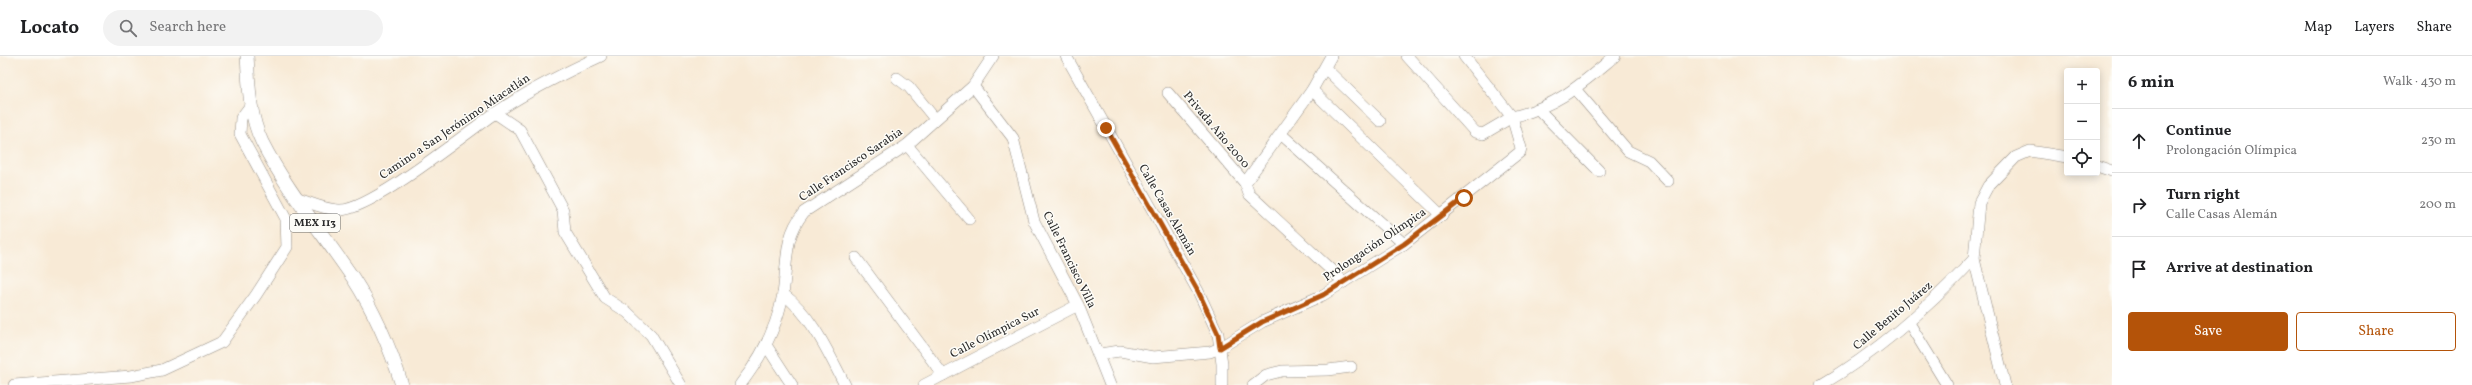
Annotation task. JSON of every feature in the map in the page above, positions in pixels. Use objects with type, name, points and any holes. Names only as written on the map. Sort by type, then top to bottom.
[{"type":"main road","name":"MEX 113","points":[[247,56],[250,106],[262,142],[369,306],[388,340],[402,385]]},
{"type":"street","name":"Camino a San Jerónimo Miacatlán","points":[[298,199],[340,210],[356,206],[403,180],[495,113],[552,78],[601,56]]},
{"type":"street","name":"Calle Francisco Sarabia","points":[[740,385],[757,364],[775,326],[783,294],[789,242],[793,225],[804,212],[907,145],[973,86],[993,56]]},
{"type":"street","name":"Calle Casas Alemán","points":[[1066,56],[1198,291],[1218,334],[1222,385]]},
{"type":"street","points":[[1245,183],[1282,135],[1312,90],[1331,56]]},
{"type":"street","points":[[1407,56],[1479,134],[1512,117],[1539,110],[1575,89],[1615,56]]},
{"type":"street","points":[[1464,56],[1512,117]]},
{"type":"street","points":[[1325,68],[1380,121]]},
{"type":"street","points":[[897,78],[909,87],[935,119]]},
{"type":"street","name":"Calle Francisco Villa","points":[[973,86],[1013,138],[1034,221],[1078,305],[1099,354],[1110,385]]},
{"type":"street","points":[[1575,89],[1628,151],[1649,161],[1668,181]]},
{"type":"street","points":[[1312,90],[1442,216]]},
{"type":"street","name":"Privada Año 2000","points":[[1168,93],[1245,183],[1249,194],[1344,282]]},
{"type":"street","points":[[14,385],[131,376],[162,370],[222,342],[256,294],[287,246],[286,219],[240,134],[241,118],[250,106]]},
{"type":"street","points":[[1539,110],[1599,171]]},
{"type":"street","points":[[495,113],[520,130],[563,210],[565,232],[605,298],[627,312],[651,335],[681,385]]},
{"type":"street","name":"Prolongación Olímpica","points":[[1099,354],[1120,351],[1153,357],[1210,352],[1220,348],[1262,322],[1323,295],[1404,244],[1442,216],[1520,152],[1521,148],[1512,117]]},
{"type":"street","points":[[1282,135],[1404,244]]},
{"type":"street","points":[[907,145],[969,219]]},
{"type":"street","points":[[2005,385],[1974,259],[1979,203],[1988,186],[2016,157],[2030,151],[2064,157]]},
{"type":"street","points":[[2100,167],[2112,170]]},
{"type":"street","points":[[856,258],[943,375]]},
{"type":"street","name":"Calle Benito Juárez","points":[[1821,385],[1862,360],[1909,324],[1974,259]]},
{"type":"street","points":[[783,294],[790,299],[811,326],[845,385]]},
{"type":"street","name":"Calle Olímpica Sur","points":[[924,385],[1078,305]]},
{"type":"street","points":[[1909,324],[1947,385]]},
{"type":"street","points":[[766,345],[792,385]]},
{"type":"street","points":[[1253,385],[1266,375],[1282,370],[1328,370],[1351,367]]},
{"type":"route","points":[[1106,128],[1198,291],[1218,334],[1220,348],[1262,322],[1323,295],[1404,244],[1464,198]]}]
